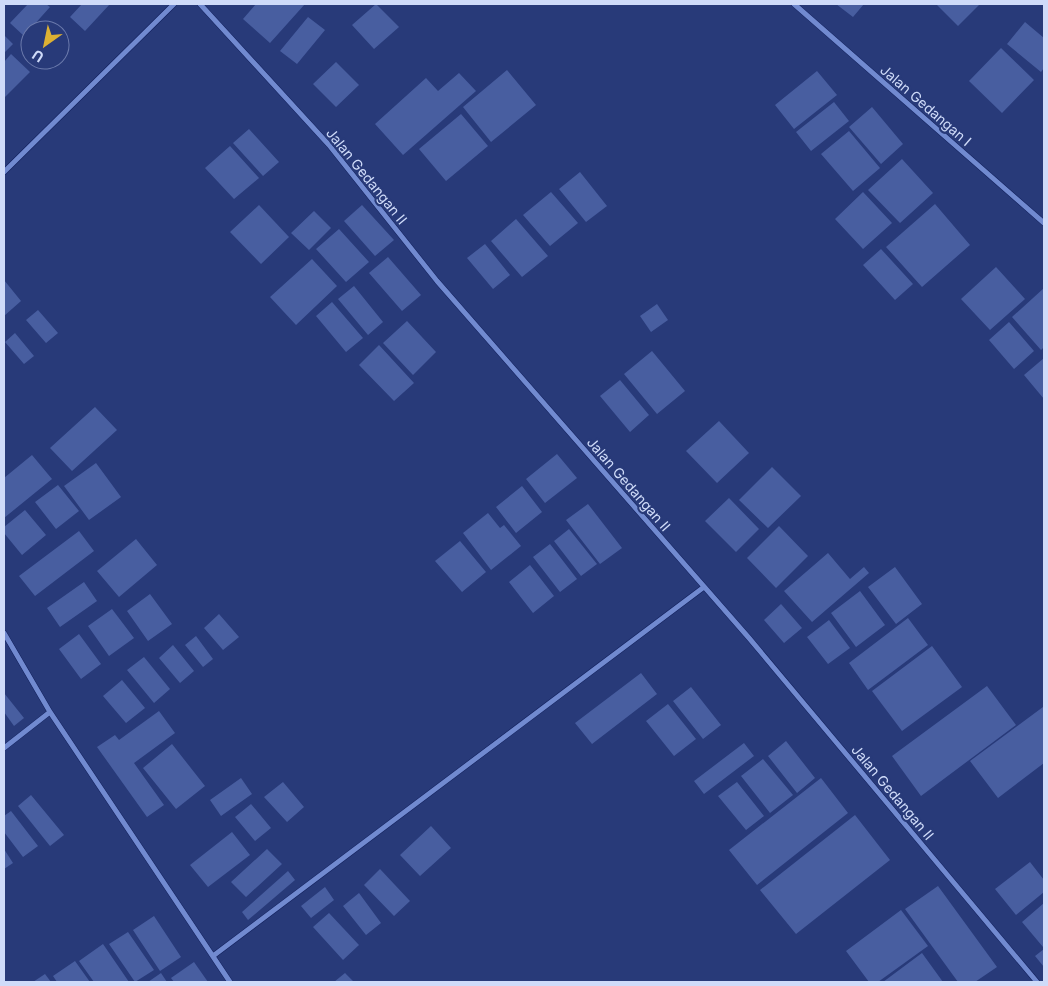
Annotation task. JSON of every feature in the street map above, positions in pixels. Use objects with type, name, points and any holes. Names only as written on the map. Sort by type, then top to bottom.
[{"type":"street","points":[[4,172],[174,4]]},
{"type":"street","name":"Jalan Gedangan II","points":[[200,4],[328,145],[437,281],[756,645],[1037,982]]},
{"type":"street","name":"Jalan Gedangan I","points":[[794,4],[1044,223]]},
{"type":"street","points":[[213,956],[704,587]]},
{"type":"street","points":[[4,633],[50,712],[230,982]]},
{"type":"street","points":[[4,748],[50,712]]},
{"type":"building","points":[[28,4],[46,4],[50,7],[38,20],[20,20],[20,32],[10,23]]},
{"type":"building","points":[[82,4],[110,4],[85,31],[70,17]]},
{"type":"building","points":[[256,4],[305,4],[270,43],[243,19]]},
{"type":"building","points":[[376,4],[399,27],[374,49],[352,25]]},
{"type":"building","points":[[836,4],[864,4],[853,17]]},
{"type":"building","points":[[936,4],[980,4],[958,26]]},
{"type":"building","points":[[308,17],[325,30],[297,64],[280,51]]},
{"type":"building","points":[[1025,22],[1044,38],[1044,68],[1041,72],[1007,44]]},
{"type":"building","points":[[4,35],[13,44],[4,53]]},
{"type":"building","points":[[1001,48],[1034,80],[1002,113],[969,81]]},
{"type":"building","points":[[11,54],[20,63],[20,70],[28,70],[30,72],[4,98],[4,62]]},
{"type":"building","points":[[336,62],[359,85],[336,107],[313,84]]},
{"type":"building","points":[[507,70],[536,105],[491,142],[463,107]]},
{"type":"building","points":[[817,71],[837,95],[794,129],[775,105]]},
{"type":"building","points":[[459,73],[476,91],[403,155],[375,124],[426,78],[438,91]]},
{"type":"building","points":[[834,102],[849,121],[811,151],[796,132]]},
{"type":"building","points":[[872,107],[903,144],[881,164],[849,127]]},
{"type":"building","points":[[461,114],[488,146],[446,181],[419,149]]},
{"type":"building","points":[[249,129],[279,162],[263,176],[233,143]]},
{"type":"building","points":[[849,131],[880,168],[853,191],[821,154]]},
{"type":"building","points":[[230,146],[259,178],[234,199],[205,168]]},
{"type":"building","points":[[902,159],[933,193],[900,223],[868,190]]},
{"type":"building","points":[[580,172],[607,206],[586,222],[559,189]]},
{"type":"building","points":[[551,192],[578,223],[550,246],[523,215]]},
{"type":"building","points":[[863,192],[892,223],[863,249],[835,219]]},
{"type":"building","points":[[935,204],[970,245],[922,287],[886,247]]},
{"type":"building","points":[[259,205],[289,237],[261,264],[230,232]]},
{"type":"building","points":[[362,205],[394,240],[375,256],[344,221]]},
{"type":"building","points":[[314,211],[331,228],[309,250],[291,233]]},
{"type":"building","points":[[516,219],[548,256],[522,277],[491,241]]},
{"type":"building","points":[[339,229],[369,262],[346,282],[316,249]]},
{"type":"building","points":[[485,244],[510,275],[493,289],[467,258]]},
{"type":"building","points":[[881,249],[913,284],[895,300],[863,265]]},
{"type":"building","points":[[388,257],[421,295],[402,311],[369,273]]},
{"type":"building","points":[[312,259],[337,286],[296,325],[270,297]]},
{"type":"building","points":[[996,267],[1025,299],[990,330],[961,299]]},
{"type":"building","points":[[4,280],[21,301],[4,316]]},
{"type":"building","points":[[354,286],[383,322],[368,335],[338,299]]},
{"type":"building","points":[[1044,288],[1044,347],[1041,350],[1012,317]]},
{"type":"building","points":[[332,302],[363,338],[346,352],[316,316]]},
{"type":"building","points":[[657,304],[668,320],[651,332],[640,316]]},
{"type":"building","points":[[38,310],[58,333],[46,343],[26,320]]},
{"type":"building","points":[[407,321],[436,352],[413,375],[383,343]]},
{"type":"building","points":[[1009,322],[1034,351],[1014,369],[989,340]]},
{"type":"building","points":[[15,333],[34,356],[24,364],[5,342]]},
{"type":"building","points":[[379,345],[414,383],[394,401],[359,365]]},
{"type":"building","points":[[652,351],[685,391],[657,414],[624,374]]},
{"type":"building","points":[[1044,358],[1044,399],[1024,375]]},
{"type":"building","points":[[620,380],[649,415],[630,432],[600,396]]},
{"type":"building","points":[[95,407],[117,430],[72,471],[50,448]]},
{"type":"building","points":[[719,421],[749,453],[717,483],[686,451]]},
{"type":"building","points":[[557,454],[577,478],[545,503],[526,479]]},
{"type":"building","points":[[32,455],[52,479],[4,518],[4,478]]},
{"type":"building","points":[[96,463],[121,497],[89,520],[64,486]]},
{"type":"building","points":[[772,467],[801,496],[768,528],[739,500]]},
{"type":"building","points":[[58,485],[79,511],[56,529],[35,502]]},
{"type":"building","points":[[522,486],[542,512],[516,533],[496,507]]},
{"type":"building","points":[[729,498],[759,529],[736,552],[705,521]]},
{"type":"building","points":[[588,504],[622,548],[600,564],[566,520]]},
{"type":"building","points":[[25,510],[46,535],[22,555],[4,533],[4,527]]},
{"type":"building","points":[[488,513],[500,528],[504,525],[521,546],[491,570],[463,533]]},
{"type":"building","points":[[779,526],[808,556],[776,588],[747,558]]},
{"type":"building","points":[[569,529],[597,564],[581,576],[554,541]]},
{"type":"building","points":[[79,531],[94,551],[35,596],[19,576]]},
{"type":"building","points":[[136,539],[157,565],[119,597],[97,571]]},
{"type":"building","points":[[460,541],[486,572],[462,592],[435,561]]},
{"type":"building","points":[[550,544],[577,579],[560,592],[533,557]]},
{"type":"building","points":[[828,553],[850,579],[864,567],[869,573],[812,622],[784,591]]},
{"type":"building","points":[[530,565],[554,596],[533,613],[509,582]]},
{"type":"building","points":[[895,567],[922,604],[896,624],[868,587]]},
{"type":"building","points":[[84,582],[97,601],[60,627],[47,608]]},
{"type":"building","points":[[860,591],[885,625],[856,647],[831,613]]},
{"type":"building","points":[[150,594],[172,624],[148,641],[127,611]]},
{"type":"building","points":[[781,604],[802,628],[784,643],[764,620]]},
{"type":"building","points":[[112,609],[134,638],[109,656],[88,626]]},
{"type":"building","points":[[219,614],[239,637],[223,650],[204,628]]},
{"type":"building","points":[[908,618],[928,645],[868,690],[849,663]]},
{"type":"building","points":[[829,620],[850,648],[828,664],[807,637]]},
{"type":"building","points":[[79,634],[101,664],[81,679],[59,649]]},
{"type":"building","points":[[196,636],[213,659],[203,667],[185,645]]},
{"type":"building","points":[[173,645],[194,671],[180,683],[159,658]]},
{"type":"building","points":[[932,646],[962,687],[902,731],[872,691]]},
{"type":"building","points":[[144,657],[170,689],[154,703],[127,670]]},
{"type":"building","points":[[641,673],[657,694],[592,744],[575,723]]},
{"type":"building","points":[[122,680],[145,708],[126,723],[103,696]]},
{"type":"building","points":[[987,686],[1016,725],[921,796],[892,756]]},
{"type":"building","points":[[691,687],[721,725],[703,739],[673,701]]},
{"type":"building","points":[[4,693],[24,718],[14,726],[4,712]]},
{"type":"building","points":[[668,704],[696,739],[674,756],[646,721]]},
{"type":"building","points":[[1043,707],[1044,763],[998,798],[970,761]]},
{"type":"building","points":[[159,711],[175,733],[134,763],[164,805],[147,817],[97,747],[115,735],[119,740]]},
{"type":"building","points":[[786,741],[815,778],[797,793],[768,756]]},
{"type":"building","points":[[744,743],[754,756],[704,794],[694,781]]},
{"type":"building","points":[[172,744],[205,786],[176,809],[143,768]]},
{"type":"building","points":[[763,759],[793,795],[770,813],[741,776]]},
{"type":"building","points":[[241,778],[252,794],[221,816],[210,800]]},
{"type":"building","points":[[821,778],[848,813],[757,885],[729,850]]},
{"type":"building","points":[[283,782],[304,807],[287,822],[264,797]]},
{"type":"building","points":[[737,782],[764,816],[746,830],[718,796]]},
{"type":"building","points":[[31,795],[64,835],[50,846],[18,806]]},
{"type":"building","points":[[251,804],[271,828],[255,841],[235,817]]},
{"type":"building","points":[[11,811],[38,846],[23,857],[4,832],[4,816]]},
{"type":"building","points":[[855,815],[890,860],[796,934],[760,890]]},
{"type":"building","points":[[431,826],[451,848],[420,876],[400,855]]},
{"type":"building","points":[[232,832],[250,855],[208,887],[190,865]]},
{"type":"building","points":[[4,849],[13,863],[4,869]]},
{"type":"building","points":[[267,849],[282,864],[246,897],[231,882]]},
{"type":"building","points":[[1030,862],[1044,880],[1044,892],[1016,915],[995,889]]},
{"type":"building","points":[[380,869],[410,901],[394,916],[364,885]]},
{"type":"building","points":[[288,871],[295,880],[248,920],[242,912]]},
{"type":"building","points":[[938,886],[997,967],[975,982],[958,982],[905,909]]},
{"type":"building","points":[[325,887],[334,900],[311,918],[301,906]]},
{"type":"building","points":[[359,893],[381,923],[366,935],[343,906]]},
{"type":"building","points":[[1044,903],[1044,946],[1043,947],[1022,922]]},
{"type":"building","points":[[901,910],[928,946],[878,982],[869,982],[846,951]]},
{"type":"building","points":[[329,913],[359,945],[343,960],[313,927]]},
{"type":"building","points":[[154,916],[181,957],[160,971],[133,930]]},
{"type":"building","points":[[128,932],[154,970],[135,982],[109,944]]},
{"type":"building","points":[[103,944],[129,982],[94,982],[79,961]]},
{"type":"building","points":[[1044,949],[1044,967],[1035,956]]},
{"type":"building","points":[[922,953],[943,982],[883,982]]},
{"type":"building","points":[[75,961],[90,982],[57,982],[53,976]]},
{"type":"building","points":[[194,962],[208,982],[174,982],[171,978]]},
{"type":"building","points":[[161,973],[167,982],[148,982]]},
{"type":"building","points":[[345,973],[354,982],[334,982]]},
{"type":"building","points":[[45,974],[51,982],[33,982]]}]
